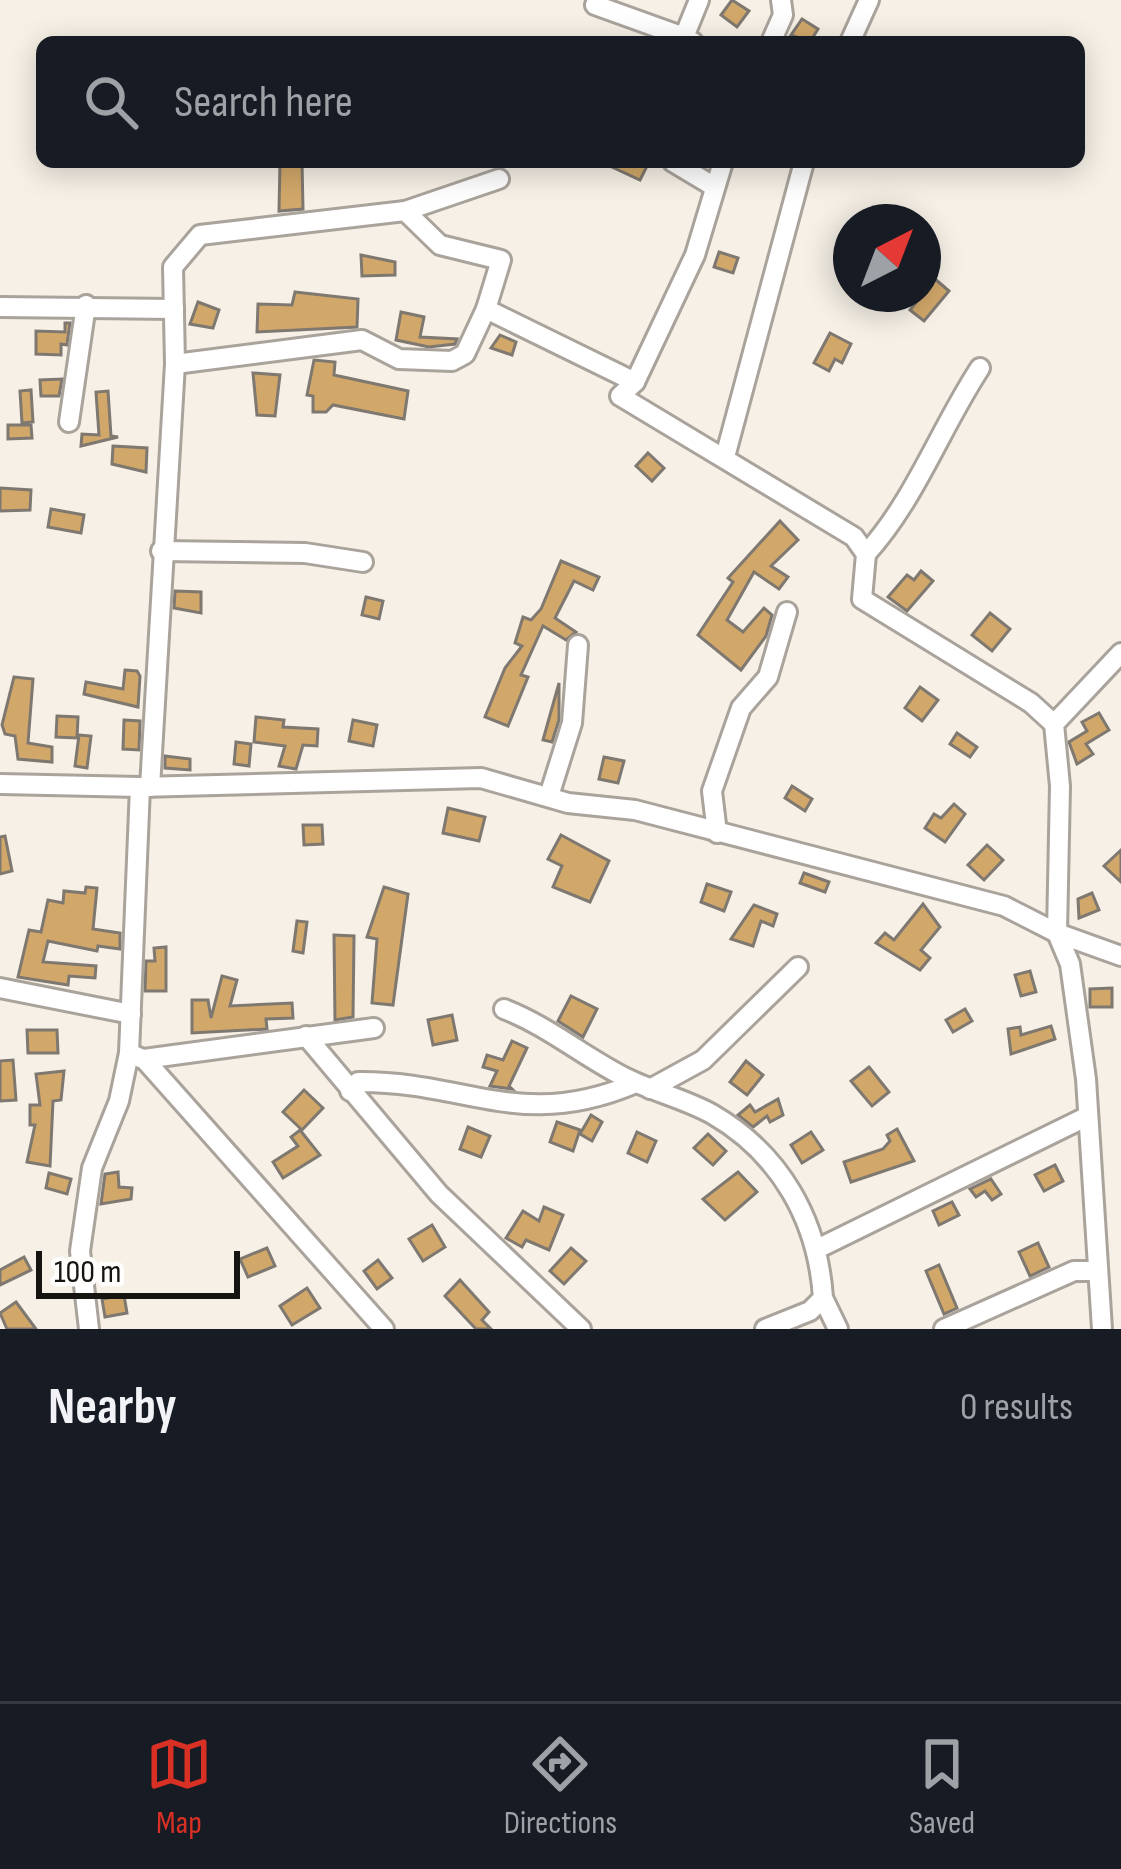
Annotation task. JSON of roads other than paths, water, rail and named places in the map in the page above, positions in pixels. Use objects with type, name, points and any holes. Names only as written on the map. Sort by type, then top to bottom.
[{"type":"street","points":[[689,36],[699,0]]},
{"type":"street","points":[[774,36],[783,15],[781,0]]},
{"type":"street","points":[[853,36],[869,0]]},
{"type":"street","points":[[595,5],[680,36]]},
{"type":"street","points":[[683,168],[713,186]]},
{"type":"street","points":[[720,168],[695,255],[635,382],[620,396],[854,537],[866,554]]},
{"type":"street","points":[[725,457],[802,168]]},
{"type":"street","points":[[89,1329],[80,1288],[87,1195],[137,1056],[131,1014],[175,364],[173,267],[200,235],[405,211],[500,178]]},
{"type":"street","points":[[175,364],[362,340],[399,358],[452,361],[465,354],[501,260],[440,245],[405,211]]},
{"type":"street","points":[[69,422],[86,305]]},
{"type":"street","points":[[0,307],[174,309]]},
{"type":"street","points":[[486,309],[635,382]]},
{"type":"street","points":[[980,368],[948,417],[900,517],[866,554],[862,599],[1031,704],[1054,724],[1060,786],[1057,933],[1070,964],[1088,1116],[1102,1329]]},
{"type":"street","points":[[161,551],[305,553],[363,562]]},
{"type":"street","points":[[718,832],[712,790],[741,708],[768,677],[787,612]]},
{"type":"street","points":[[549,796],[572,723],[578,645]]},
{"type":"street","points":[[1054,724],[1121,653]]},
{"type":"street","points":[[0,784],[145,787],[481,778],[549,796],[616,806],[1004,906],[1057,933],[1121,956]]},
{"type":"street","points":[[350,1091],[358,1082],[401,1082],[509,1106],[590,1102],[703,1060],[798,968]]},
{"type":"street","points":[[0,988],[131,1014]]},
{"type":"street","points":[[504,1009],[643,1086],[709,1113],[764,1155],[820,1248],[823,1298],[838,1329]]},
{"type":"street","points":[[137,1056],[374,1028]]},
{"type":"street","points":[[306,1036],[439,1194],[581,1329]]},
{"type":"street","points":[[137,1056],[268,1192],[384,1329]]},
{"type":"street","points":[[820,1248],[1088,1116]]},
{"type":"street","points":[[944,1329],[1074,1271],[1095,1270]]},
{"type":"street","points":[[765,1329],[810,1311],[823,1298]]}]
